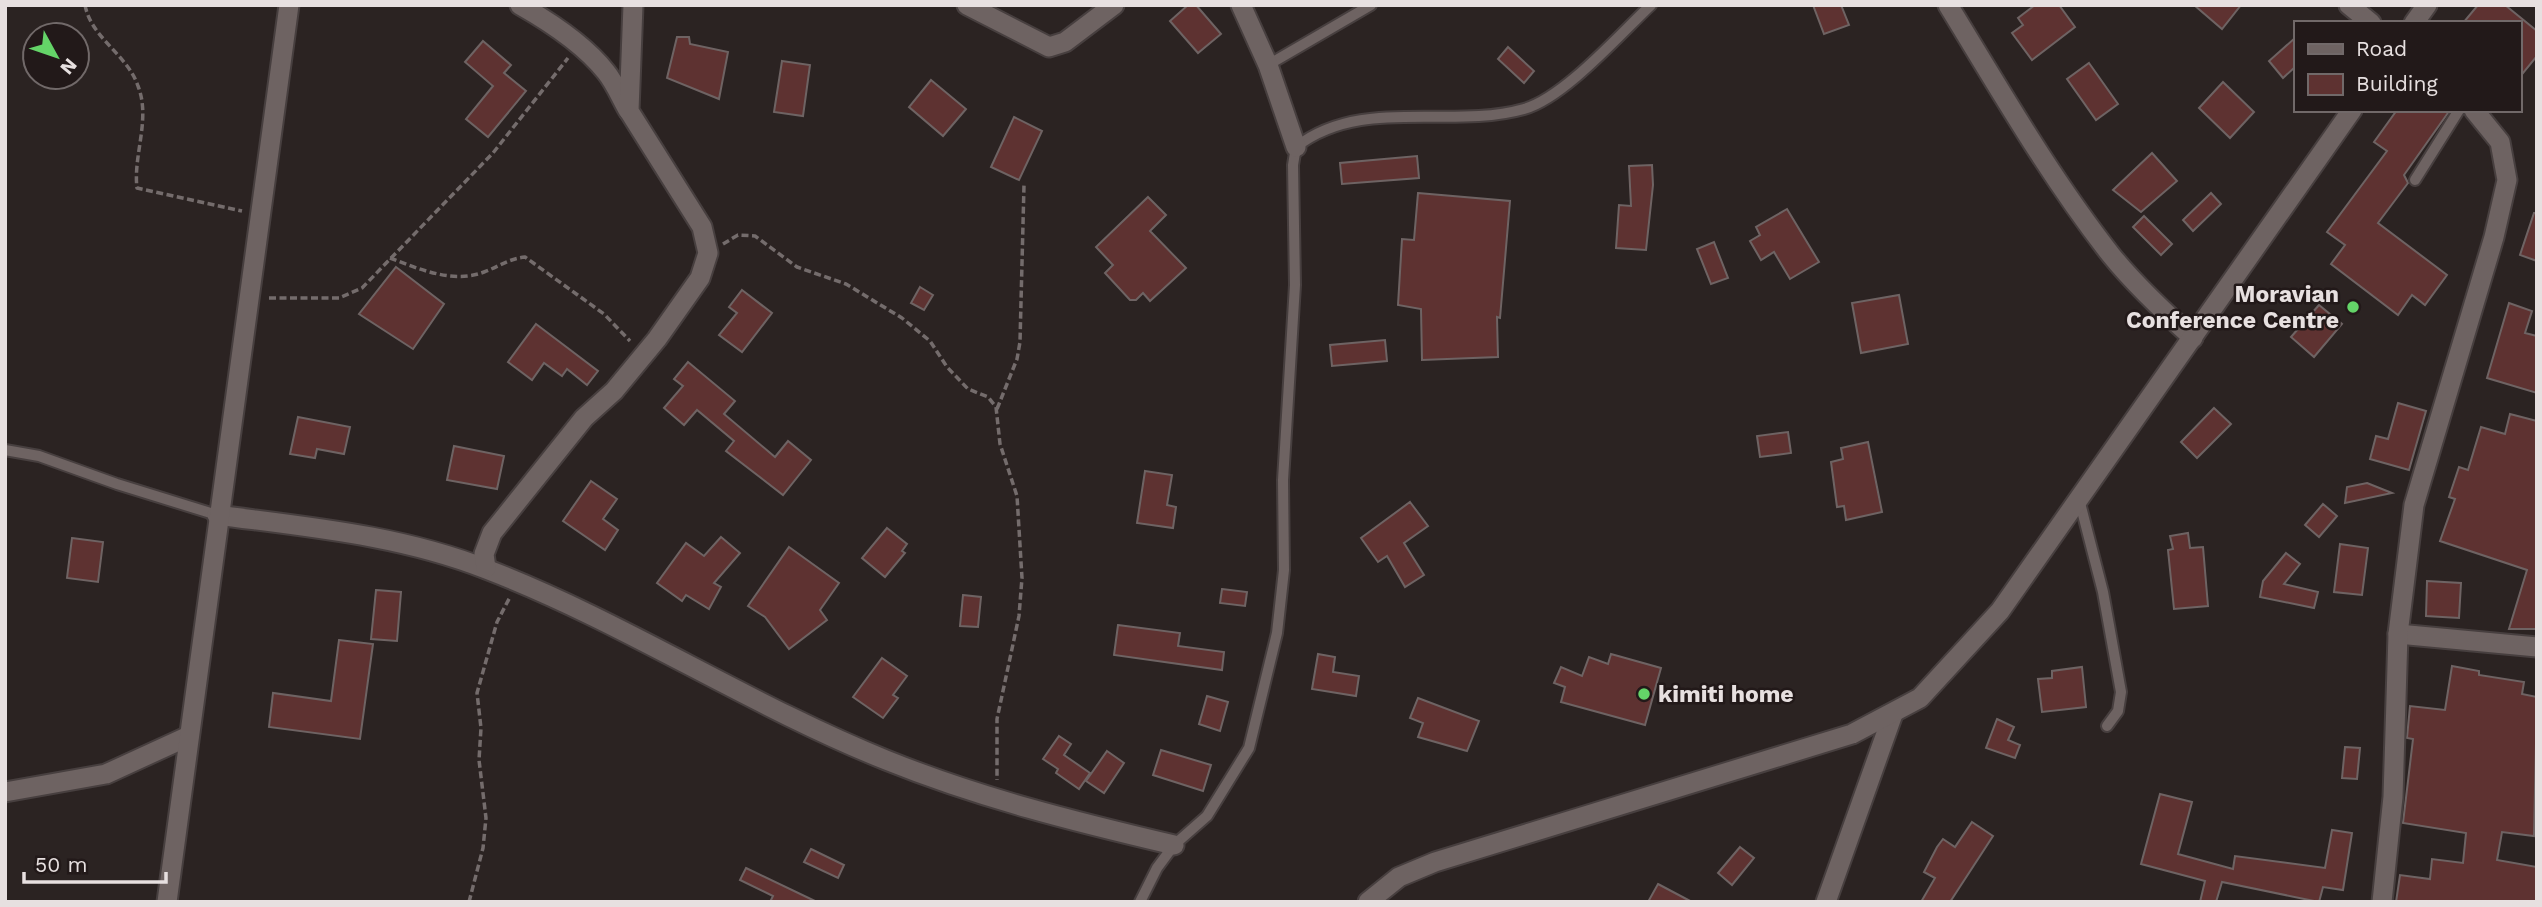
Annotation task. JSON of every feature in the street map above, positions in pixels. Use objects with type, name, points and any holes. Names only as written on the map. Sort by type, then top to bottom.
[{"type":"street","points":[[167,902],[217,515],[289,5]]},
{"type":"street","points":[[486,569],[484,554],[492,533],[584,418],[614,391],[644,355],[701,278],[708,253],[702,228],[606,72],[579,46],[520,5]]},
{"type":"street","points":[[629,111],[633,5]]},
{"type":"street","points":[[967,5],[1049,47],[1065,42],[1114,5]]},
{"type":"street","points":[[1241,5],[1268,65],[1296,147]]},
{"type":"street","points":[[1948,5],[2021,124],[2098,236],[2147,296],[2193,338]]},
{"type":"street","points":[[2349,5],[2369,21]]},
{"type":"street","points":[[2415,21],[2427,5]]},
{"type":"street","points":[[1368,902],[1399,877],[1435,862],[1852,734],[1920,698],[2000,611],[2351,112]]},
{"type":"street","points":[[2382,902],[2393,797],[2398,634],[2414,505],[2494,237],[2507,180],[2500,142],[2476,112]]},
{"type":"street","points":[[217,515],[346,532],[424,549],[486,569],[884,759],[996,800],[1174,845]]},
{"type":"street","points":[[2398,634],[2537,647]]},
{"type":"street","points":[[1826,902],[1894,714]]},
{"type":"street","points":[[5,792],[106,774],[189,736]]},
{"type":"lane","points":[[1268,65],[1371,5]]},
{"type":"lane","points":[[1140,902],[1157,868],[1174,845],[1207,816],[1249,748],[1277,634],[1284,570],[1283,480],[1295,285],[1293,165],[1296,147],[1332,126],[1364,120],[1503,114],[1527,109],[1557,92],[1651,5]]},
{"type":"lane","points":[[2415,180],[2458,112]]},
{"type":"lane","points":[[5,450],[39,456],[217,515]]},
{"type":"lane","points":[[2079,499],[2103,592],[2121,692],[2118,711],[2107,726]]},
{"type":"path","points":[[85,5],[94,29],[120,55],[138,84],[142,128],[137,188],[259,214]]},
{"type":"path","points":[[248,298],[339,298],[362,288],[493,153],[579,46]]},
{"type":"path","points":[[996,800],[997,719],[1023,578],[1017,496],[1000,444],[997,411],[1017,359],[1020,342],[1024,186]]},
{"type":"path","points":[[708,253],[747,233],[764,240],[797,267],[846,284],[902,318],[930,341],[954,375],[974,393],[988,397],[997,411]]},
{"type":"path","points":[[390,258],[431,274],[465,276],[484,272],[508,259],[525,257],[604,314],[644,355]]},
{"type":"path","points":[[469,902],[483,848],[486,818],[479,760],[481,728],[477,693],[500,613],[519,584]]},
{"type":"building","points":[[1188,5],[1196,5],[1221,34],[1198,53],[1170,21]]},
{"type":"building","points":[[1813,5],[1841,5],[1849,25],[1824,34]]},
{"type":"building","points":[[2035,5],[2059,5],[2075,27],[2032,60],[2012,33],[2023,25],[2018,18]]},
{"type":"building","points":[[2194,5],[2241,5],[2222,29]]},
{"type":"building","points":[[2478,5],[2505,5],[2537,31],[2537,56],[2521,76],[2521,21],[2465,21]]},
{"type":"building","points":[[677,37],[689,37],[690,44],[728,52],[719,99],[667,78]]},
{"type":"building","points":[[2294,39],[2294,68],[2283,78],[2269,61]]},
{"type":"building","points":[[483,41],[511,65],[504,73],[526,91],[488,137],[466,119],[493,86],[465,62]]},
{"type":"building","points":[[1508,47],[1534,71],[1524,83],[1498,59]]},
{"type":"building","points":[[782,61],[810,65],[803,116],[774,112]]},
{"type":"building","points":[[2089,63],[2118,104],[2096,120],[2067,79]]},
{"type":"building","points":[[931,80],[966,109],[943,136],[909,107]]},
{"type":"building","points":[[2223,82],[2254,112],[2230,138],[2199,108]]},
{"type":"building","points":[[2396,112],[2449,112],[2404,175],[2408,183],[2378,223],[2447,275],[2425,305],[2412,295],[2398,315],[2331,264],[2345,245],[2327,232],[2387,151],[2374,142]]},
{"type":"building","points":[[1014,117],[1042,131],[1019,180],[991,167]]},
{"type":"building","points":[[2152,153],[2177,181],[2141,212],[2113,190]]},
{"type":"building","points":[[1417,156],[1419,178],[1342,184],[1340,163]]},
{"type":"building","points":[[1652,165],[1653,185],[1646,250],[1616,248],[1619,205],[1631,206],[1629,166]]},
{"type":"building","points":[[1418,193],[1510,201],[1500,318],[1497,317],[1498,357],[1422,360],[1421,309],[1398,305],[1402,239],[1414,240]]},
{"type":"building","points":[[2211,193],[2221,204],[2193,231],[2183,220]]},
{"type":"building","points":[[1148,197],[1166,215],[1150,231],[1186,268],[1150,301],[1143,293],[1136,300],[1130,300],[1105,273],[1113,265],[1096,247]]},
{"type":"building","points":[[1787,209],[1819,262],[1790,279],[1774,252],[1761,260],[1750,241],[1760,235],[1756,227]]},
{"type":"building","points":[[2534,213],[2537,213],[2537,261],[2520,255]]},
{"type":"building","points":[[2144,216],[2172,244],[2161,255],[2133,227]]},
{"type":"building","points":[[1714,242],[1728,278],[1711,284],[1697,249]]},
{"type":"building","points":[[396,267],[444,304],[413,349],[359,314]]},
{"type":"building","points":[[920,287],[933,295],[924,310],[911,303]]},
{"type":"building","points":[[742,290],[772,313],[742,352],[719,335],[737,313],[729,307]]},
{"type":"building","points":[[1899,295],[1908,344],[1861,353],[1852,303]]},
{"type":"building","points":[[2509,303],[2532,311],[2525,333],[2537,336],[2537,393],[2487,378]]},
{"type":"building","points":[[2319,305],[2342,324],[2314,357],[2291,337]]},
{"type":"building","points":[[536,324],[598,371],[587,385],[567,369],[562,376],[544,363],[532,380],[508,362]]},
{"type":"building","points":[[1385,340],[1387,361],[1332,366],[1330,345]]},
{"type":"building","points":[[688,362],[735,401],[724,414],[775,457],[788,441],[811,460],[783,495],[726,451],[734,441],[697,410],[684,425],[664,408],[683,386],[674,379]]},
{"type":"building","points":[[2398,403],[2426,411],[2409,470],[2370,459],[2376,436],[2388,439]]},
{"type":"building","points":[[2214,408],[2231,424],[2197,458],[2181,442]]},
{"type":"building","points":[[2510,414],[2537,421],[2537,629],[2509,629],[2527,570],[2440,541],[2455,499],[2449,497],[2459,467],[2468,470],[2481,427],[2505,434]]},
{"type":"building","points":[[298,417],[350,427],[344,454],[317,449],[315,458],[290,454]]},
{"type":"building","points":[[1788,432],[1791,453],[1760,457],[1757,436]]},
{"type":"building","points":[[1868,442],[1882,512],[1846,520],[1844,506],[1837,507],[1831,462],[1843,459],[1841,448]]},
{"type":"building","points":[[454,446],[504,456],[497,489],[447,480]]},
{"type":"building","points":[[1145,471],[1172,475],[1167,505],[1176,507],[1173,528],[1137,523]]},
{"type":"building","points":[[591,481],[617,499],[603,519],[618,530],[605,550],[563,521]]},
{"type":"building","points":[[2367,483],[2392,493],[2345,503],[2347,487]]},
{"type":"building","points":[[1410,502],[1428,526],[1404,543],[1424,575],[1405,587],[1387,556],[1378,562],[1361,538]]},
{"type":"building","points":[[2323,504],[2337,516],[2319,537],[2305,525]]},
{"type":"building","points":[[887,528],[907,544],[902,551],[905,553],[885,577],[862,558]]},
{"type":"building","points":[[2188,533],[2190,548],[2203,547],[2208,606],[2174,609],[2168,550],[2173,549],[2170,536]]},
{"type":"building","points":[[721,537],[740,553],[714,583],[721,587],[709,609],[686,595],[682,601],[657,583],[686,543],[704,556]]},
{"type":"building","points":[[72,538],[103,542],[98,582],[67,578]]},
{"type":"building","points":[[2340,544],[2368,548],[2362,595],[2334,592]]},
{"type":"building","points":[[789,547],[839,583],[820,610],[827,620],[789,649],[765,617],[748,606]]},
{"type":"building","points":[[2286,553],[2300,564],[2284,584],[2318,592],[2314,608],[2260,597],[2263,581]]},
{"type":"building","points":[[2427,581],[2461,583],[2459,618],[2426,616]]},
{"type":"building","points":[[1222,589],[1247,592],[1245,606],[1220,603]]},
{"type":"building","points":[[376,590],[401,592],[397,641],[371,639]]},
{"type":"building","points":[[963,595],[981,597],[978,627],[960,626]]},
{"type":"building","points":[[1118,625],[1180,633],[1178,646],[1224,652],[1222,670],[1114,655]]},
{"type":"building","points":[[339,640],[373,644],[360,739],[269,727],[273,693],[331,701]]},
{"type":"building","points":[[1318,654],[1335,657],[1333,672],[1359,676],[1356,696],[1312,689]]},
{"type":"building","points":[[1611,654],[1661,668],[1645,725],[1561,702],[1565,687],[1554,683],[1561,667],[1582,676],[1589,657],[1608,664]]},
{"type":"building","points":[[882,658],[907,676],[893,695],[898,698],[883,718],[853,697]]},
{"type":"building","points":[[2452,666],[2479,671],[2479,675],[2524,682],[2522,694],[2537,697],[2534,836],[2502,832],[2497,860],[2537,867],[2537,902],[2396,902],[2400,875],[2430,879],[2432,859],[2463,863],[2466,833],[2403,823],[2413,739],[2407,738],[2410,706],[2445,710]]},
{"type":"building","points":[[2082,667],[2086,707],[2042,712],[2038,679],[2052,678],[2052,671]]},
{"type":"building","points":[[1207,696],[1228,702],[1220,731],[1199,724]]},
{"type":"building","points":[[1418,698],[1479,721],[1467,751],[1418,737],[1423,723],[1410,718]]},
{"type":"building","points":[[1997,719],[2014,727],[2008,740],[2020,745],[2015,758],[1986,748]]},
{"type":"building","points":[[1059,736],[1071,744],[1064,755],[1090,773],[1079,789],[1056,773],[1058,769],[1043,759]]},
{"type":"building","points":[[2345,747],[2360,748],[2357,779],[2342,778]]},
{"type":"building","points":[[1161,750],[1211,765],[1203,791],[1153,775]]},
{"type":"building","points":[[1107,751],[1124,763],[1104,793],[1086,781]]},
{"type":"building","points":[[2160,794],[2192,802],[2178,854],[2233,869],[2235,856],[2325,868],[2332,830],[2352,833],[2343,890],[2323,887],[2319,902],[2222,882],[2216,902],[2200,902],[2205,881],[2141,864]]},
{"type":"building","points":[[1972,822],[1993,836],[1950,902],[1921,902],[1935,878],[1924,872],[1937,847],[1943,839],[1955,847]]},
{"type":"building","points":[[1740,847],[1754,858],[1732,885],[1718,873]]},
{"type":"building","points":[[811,849],[844,865],[838,878],[804,862]]},
{"type":"building","points":[[746,868],[817,902],[770,902],[773,896],[740,880]]},
{"type":"building","points":[[1658,884],[1692,902],[1648,902]]},
{"type":"place","name":"Moravian Conference Centre","points":[[2353,307]]},
{"type":"place","name":"kimiti home","points":[[1644,694]]}]
